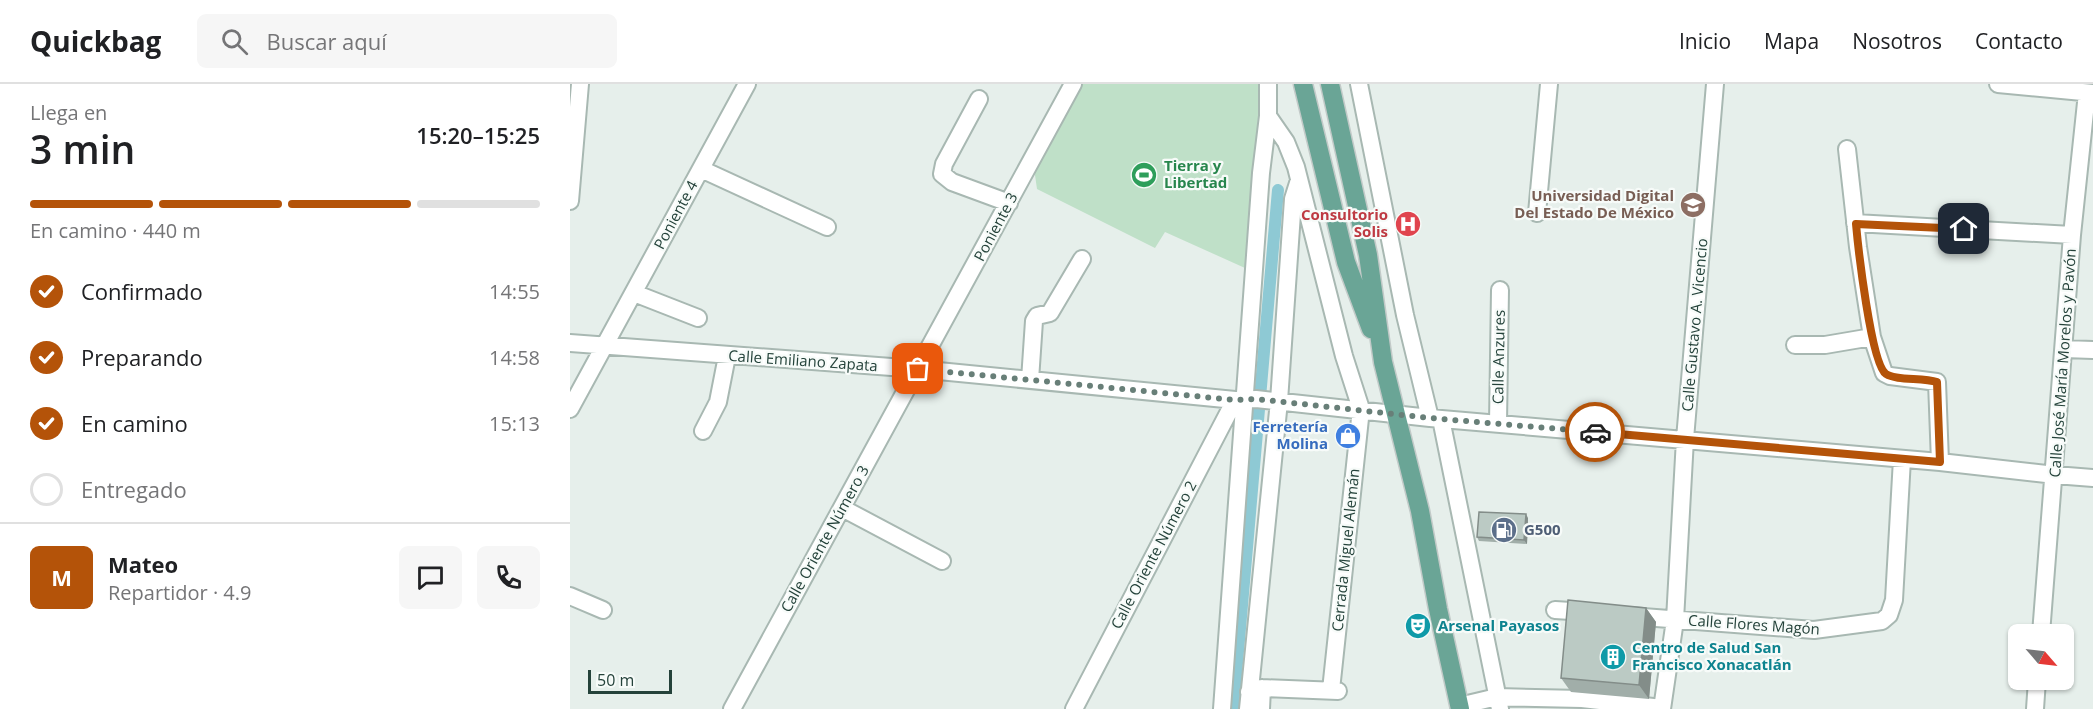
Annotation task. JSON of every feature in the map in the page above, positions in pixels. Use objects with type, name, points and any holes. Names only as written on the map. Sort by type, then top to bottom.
[{"type":"main road","points":[[1303,84],[1346,262],[1383,362]]},
{"type":"main road","points":[[1330,84],[1368,255],[1383,362],[1420,511],[1460,708]]},
{"type":"street","points":[[570,201],[580,84]]},
{"type":"street","name":"Poniente 4","points":[[570,409],[747,84]]},
{"type":"street","name":"Poniente 3","points":[[918,369],[1073,84]]},
{"type":"street","points":[[1261,709],[1253,696],[1256,400],[1261,173],[1268,116],[1268,84]]},
{"type":"street","points":[[1359,84],[1405,315],[1435,419],[1499,703]]},
{"type":"street","points":[[1537,213],[1549,84]]},
{"type":"street","name":"Calle Gustavo A. Vicencio","points":[[1662,709],[1675,620],[1685,439],[1715,84]]},
{"type":"street","points":[[1998,84],[2090,93]]},
{"type":"street","name":"Calle José María Morelos y Pavón","points":[[2042,624],[2072,235],[2090,93]]},
{"type":"street","points":[[979,99],[944,164],[942,174],[952,182],[1009,203]]},
{"type":"street","points":[[1268,116],[1286,142],[1299,180],[1344,356],[1361,409]]},
{"type":"street","points":[[1847,149],[1872,337],[1884,373],[1890,376],[1937,382],[1940,462]]},
{"type":"street","points":[[701,169],[827,227]]},
{"type":"street","points":[[1222,709],[1256,400],[1293,199],[1299,180]]},
{"type":"street","points":[[1856,224],[2072,235]]},
{"type":"street","points":[[1030,380],[1034,321],[1037,316],[1050,313],[1082,259]]},
{"type":"street","name":"Calle Anzures","points":[[1498,423],[1500,290]]},
{"type":"street","points":[[634,293],[698,318]]},
{"type":"street","points":[[1795,345],[1825,345],[1872,337]]},
{"type":"street","name":"Calle Emiliano Zapata","points":[[570,343],[918,369],[1361,409],[1435,419],[1685,439],[2093,478]]},
{"type":"street","points":[[2064,349],[2093,350]]},
{"type":"street","points":[[703,431],[718,402],[727,356]]},
{"type":"street","name":"Calle Oriente Número 3","points":[[732,709],[918,369]]},
{"type":"street","name":"Calle Oriente Número 2","points":[[1074,709],[1256,400]]},
{"type":"street","name":"Cerrada Miguel Alemán","points":[[1253,696],[1334,691],[1361,409]]},
{"type":"street","name":"Calle Flores Magón","points":[[1675,620],[1814,630],[1872,623],[1887,618],[1894,600],[1902,459]]},
{"type":"street","points":[[842,508],[942,561]]},
{"type":"street","points":[[570,596],[603,610]]},
{"type":"street","points":[[1555,609],[1675,620]]},
{"type":"street","points":[[2035,709],[2036,690]]},
{"type":"street","points":[[1460,708],[1499,703],[1582,699],[1662,709]]},
{"type":"green space","name":"Tierra y Libertad","points":[[1077,84],[1261,84],[1245,268],[1165,232],[1155,248],[1037,189],[1033,161]]},
{"type":"building","name":"G500","points":[[1479,512],[1526,514],[1524,540],[1477,537]]},
{"type":"building","name":"Centro de Salud San Francisco Xonacatlán","points":[[1568,600],[1646,608],[1639,685],[1561,678]]},
{"type":"waterway","points":[[1233,709],[1278,190]]},
{"type":"way so far","points":[[918,369],[1595,432]]},
{"type":"place","name":"Tierra y Libertad","points":[[1144,175]]},
{"type":"place","name":"Universidad Digital Del Estado De México","points":[[1693,205]]},
{"type":"place","name":"Consultorio Solis","points":[[1408,224]]},
{"type":"place","name":"Ferretería Molina","points":[[1348,436]]},
{"type":"place","name":"G500","points":[[1504,530]]},
{"type":"place","name":"Arsenal Payasos","points":[[1418,626]]},
{"type":"place","name":"Centro de Salud San Francisco Xonacatlán","points":[[1613,657]]},
{"type":"route","points":[[1595,432],[1940,462],[1937,382],[1890,376],[1882,370],[1872,337],[1856,224],[1964,229]]}]
